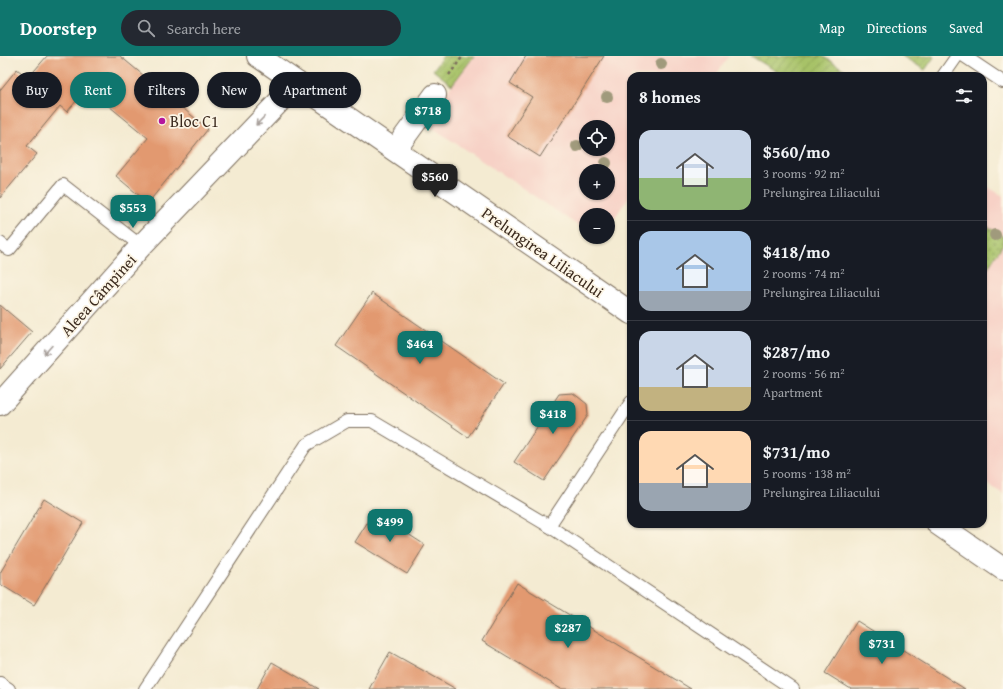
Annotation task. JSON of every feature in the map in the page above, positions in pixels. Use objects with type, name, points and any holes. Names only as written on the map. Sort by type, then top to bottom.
[{"type":"street","name":"Prelungirea Liliacului","points":[[258,56],[281,72]]},
{"type":"street","points":[[395,150],[435,95]]},
{"type":"street","name":"Aleea Câmpinei","points":[[0,404],[141,246],[273,108]]},
{"type":"street","name":"Prelungirea Liliacului","points":[[334,108],[627,310]]},
{"type":"street","points":[[944,528],[1003,569]]},
{"type":"lane","points":[[946,72],[957,56]]},
{"type":"lane","points":[[964,56],[1003,82]]},
{"type":"lane","points":[[0,243],[9,250],[63,185],[141,246]]},
{"type":"lane","points":[[549,526],[627,408]]},
{"type":"lane","points":[[145,689],[306,445],[347,421],[372,421],[549,526],[793,689]]},
{"type":"lane","points":[[0,683],[9,689]]},
{"type":"shaded area","points":[[474,56],[729,56],[718,72],[627,72],[627,200],[615,217],[615,208],[579,208],[579,226],[424,122]]},
{"type":"shaded area","points":[[987,186],[1003,196],[1003,494],[987,484]]},
{"type":"green space","points":[[443,56],[474,56],[452,85],[433,70]]},
{"type":"green space","points":[[751,56],[822,56],[848,72],[777,72]]},
{"type":"green space","points":[[902,56],[933,56],[934,57],[925,70]]},
{"type":"green space","points":[[987,226],[1003,236],[1003,244],[987,270]]},
{"type":"building","name":"Bloc C1","points":[[47,56],[120,56],[139,72],[134,72],[134,108],[183,108],[208,129],[148,203],[116,176],[148,138],[111,108],[126,108],[126,72],[70,72],[70,108],[67,112],[62,108],[62,72],[33,72]]},
{"type":"building","points":[[526,56],[604,56],[540,157],[507,136],[532,97],[510,83]]},
{"type":"building","name":"Bloc C1","points":[[12,75],[12,108],[58,108],[27,146],[37,154],[0,198],[0,90]]},
{"type":"building","points":[[372,293],[504,384],[468,437],[336,346]]},
{"type":"building","points":[[0,305],[32,332],[0,369]]},
{"type":"building","points":[[573,393],[587,404],[588,415],[544,481],[514,462],[559,394]]},
{"type":"building","points":[[44,499],[83,523],[34,605],[0,584],[0,573]]},
{"type":"building","points":[[374,512],[425,545],[407,574],[355,542]]},
{"type":"building","points":[[517,583],[691,689],[561,689],[482,641]]},
{"type":"building","points":[[857,621],[965,689],[851,689],[825,673]]},
{"type":"building","points":[[390,652],[456,689],[369,689]]},
{"type":"building","points":[[272,662],[319,689],[257,689]]},
{"type":"place","name":"Bloc C1","points":[[162,121]]}]
